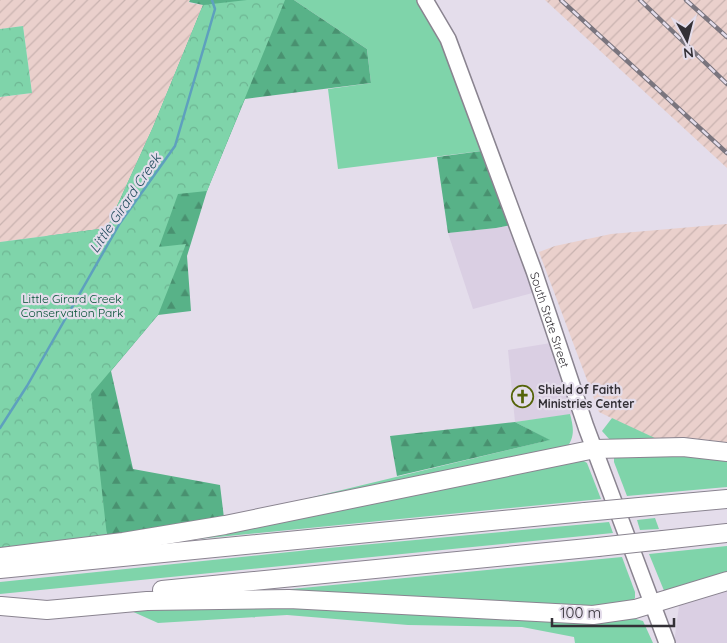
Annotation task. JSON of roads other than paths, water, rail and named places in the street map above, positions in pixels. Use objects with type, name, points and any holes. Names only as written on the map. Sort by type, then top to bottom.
[{"type":"highway","points":[[0,557],[123,542],[225,525],[595,449],[683,447],[727,452]]},
{"type":"highway","points":[[0,569],[727,499]]},
{"type":"highway","points":[[0,606],[727,533]]},
{"type":"highway","points":[[0,606],[47,610],[148,601],[289,599],[593,615],[635,609],[727,581]]},
{"type":"main road","name":"South State Street","points":[[425,0],[448,39],[526,251],[595,449],[667,643]]},
{"type":"waterway","name":"Little Girard Creek","points":[[0,428],[27,386],[120,223],[175,146],[215,9],[212,0]]},
{"type":"railway","points":[[561,0],[727,153]]},
{"type":"railway","points":[[640,0],[727,84]]},
{"type":"railway","points":[[686,0],[727,37]]},
{"type":"place","name":"Shield of Faith Ministries Center","points":[[522,396]]},
{"type":"park label","name":"Little Girard Creek Conservation Park","points":[[72,305]]}]
